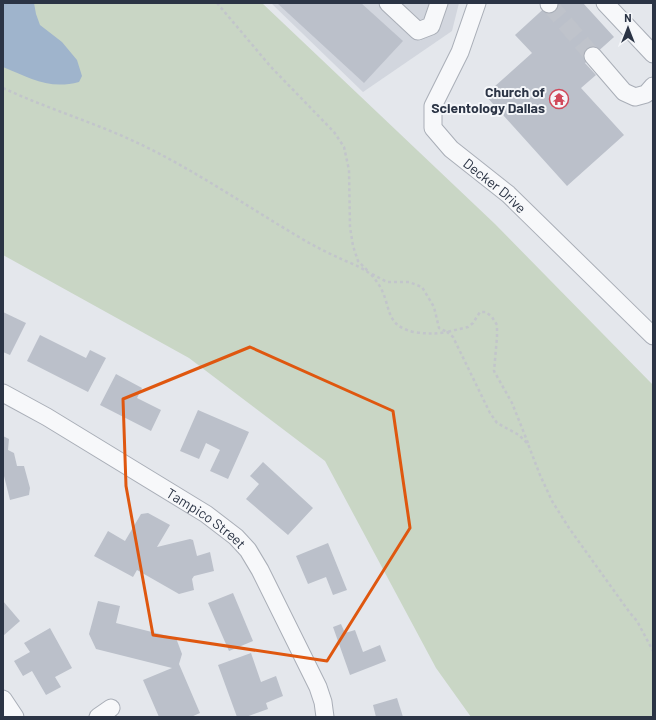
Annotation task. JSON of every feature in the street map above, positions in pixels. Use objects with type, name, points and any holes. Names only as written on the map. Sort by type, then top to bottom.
[{"type":"street","points":[[388,3],[418,31],[431,26],[439,3]]},
{"type":"street","name":"Decker Drive","points":[[477,3],[460,52],[434,106],[434,128],[451,149],[508,194],[653,336]]},
{"type":"street","points":[[606,3],[653,54]]},
{"type":"street","points":[[593,56],[624,92],[635,97],[646,94],[653,86]]},
{"type":"street","name":"Tampico Street","points":[[3,393],[206,514],[236,537],[248,550],[260,570],[318,687],[326,717]]},
{"type":"street","points":[[3,700],[15,717]]},
{"type":"path","points":[[217,3],[271,67],[334,132],[344,147],[349,170],[350,226],[353,246],[358,261],[382,289],[387,300],[389,312],[393,322],[409,330],[435,334],[468,327],[473,323],[480,312],[486,312],[492,317],[497,325],[494,371],[512,403],[540,475],[552,501],[585,551],[637,621],[653,651]]},
{"type":"path","points":[[3,88],[31,101],[103,127],[145,146],[230,194],[315,246],[370,274],[387,282],[409,282],[422,287],[434,307],[439,328],[453,337],[490,413],[497,423],[519,435],[528,444]]},
{"type":"highlighted area","points":[[250,347],[393,411],[410,528],[327,661],[153,635],[126,486],[123,399]]},
{"type":"shaded area","points":[[271,3],[459,3],[452,31],[363,92]]},
{"type":"green space","points":[[3,3],[262,3],[495,224],[653,385],[653,717],[471,717],[436,668],[325,461],[189,358],[3,255]]},
{"type":"water","points":[[3,3],[34,3],[40,25],[62,42],[77,60],[82,76],[79,82],[58,85],[49,84],[31,79],[3,67]]},
{"type":"building","points":[[277,3],[361,3],[403,41],[364,83]]},
{"type":"building","points":[[550,3],[583,3],[614,37],[585,63],[596,75],[581,88],[624,135],[567,186],[485,95],[532,53],[515,35]]},
{"type":"building","points":[[3,312],[26,323],[10,355],[3,352]]},
{"type":"building","points":[[40,335],[86,358],[90,350],[106,358],[88,392],[27,361]]},
{"type":"building","points":[[116,374],[142,388],[137,398],[161,410],[151,431],[100,405]]},
{"type":"building","points":[[198,410],[249,432],[228,479],[210,471],[220,450],[206,443],[199,459],[180,451]]},
{"type":"building","points":[[3,436],[9,439],[8,450],[14,453],[17,466],[24,466],[30,488],[29,495],[10,500],[3,476]]},
{"type":"building","points":[[263,462],[313,508],[288,535],[246,499],[259,484],[250,476]]},
{"type":"building","points":[[148,513],[170,525],[157,547],[190,539],[193,540],[197,556],[210,552],[214,571],[194,576],[192,579],[194,590],[179,594],[137,570],[133,577],[94,556],[108,531],[125,541],[141,514]]},
{"type":"building","points":[[328,543],[347,590],[333,595],[326,577],[308,584],[296,556]]},
{"type":"building","points":[[233,593],[253,641],[229,651],[208,603]]},
{"type":"building","points":[[3,601],[20,621],[3,636]]},
{"type":"building","points":[[98,601],[120,606],[116,623],[176,638],[182,654],[179,664],[200,713],[191,717],[159,717],[143,680],[172,668],[96,649],[89,634]]},
{"type":"building","points":[[341,624],[345,633],[355,630],[363,652],[380,645],[386,661],[350,675],[333,627]]},
{"type":"building","points":[[50,628],[72,668],[55,677],[61,687],[46,695],[32,671],[23,676],[14,661],[30,652],[24,643]]},
{"type":"building","points":[[251,653],[261,682],[276,676],[283,696],[266,703],[268,709],[246,717],[237,717],[218,665]]},
{"type":"building","points":[[397,698],[403,717],[376,717],[373,705]]},
{"type":"tunnel","points":[[549,4],[593,56]]},
{"type":"place","name":"Church of Scientology Dallas","points":[[559,99]]}]
